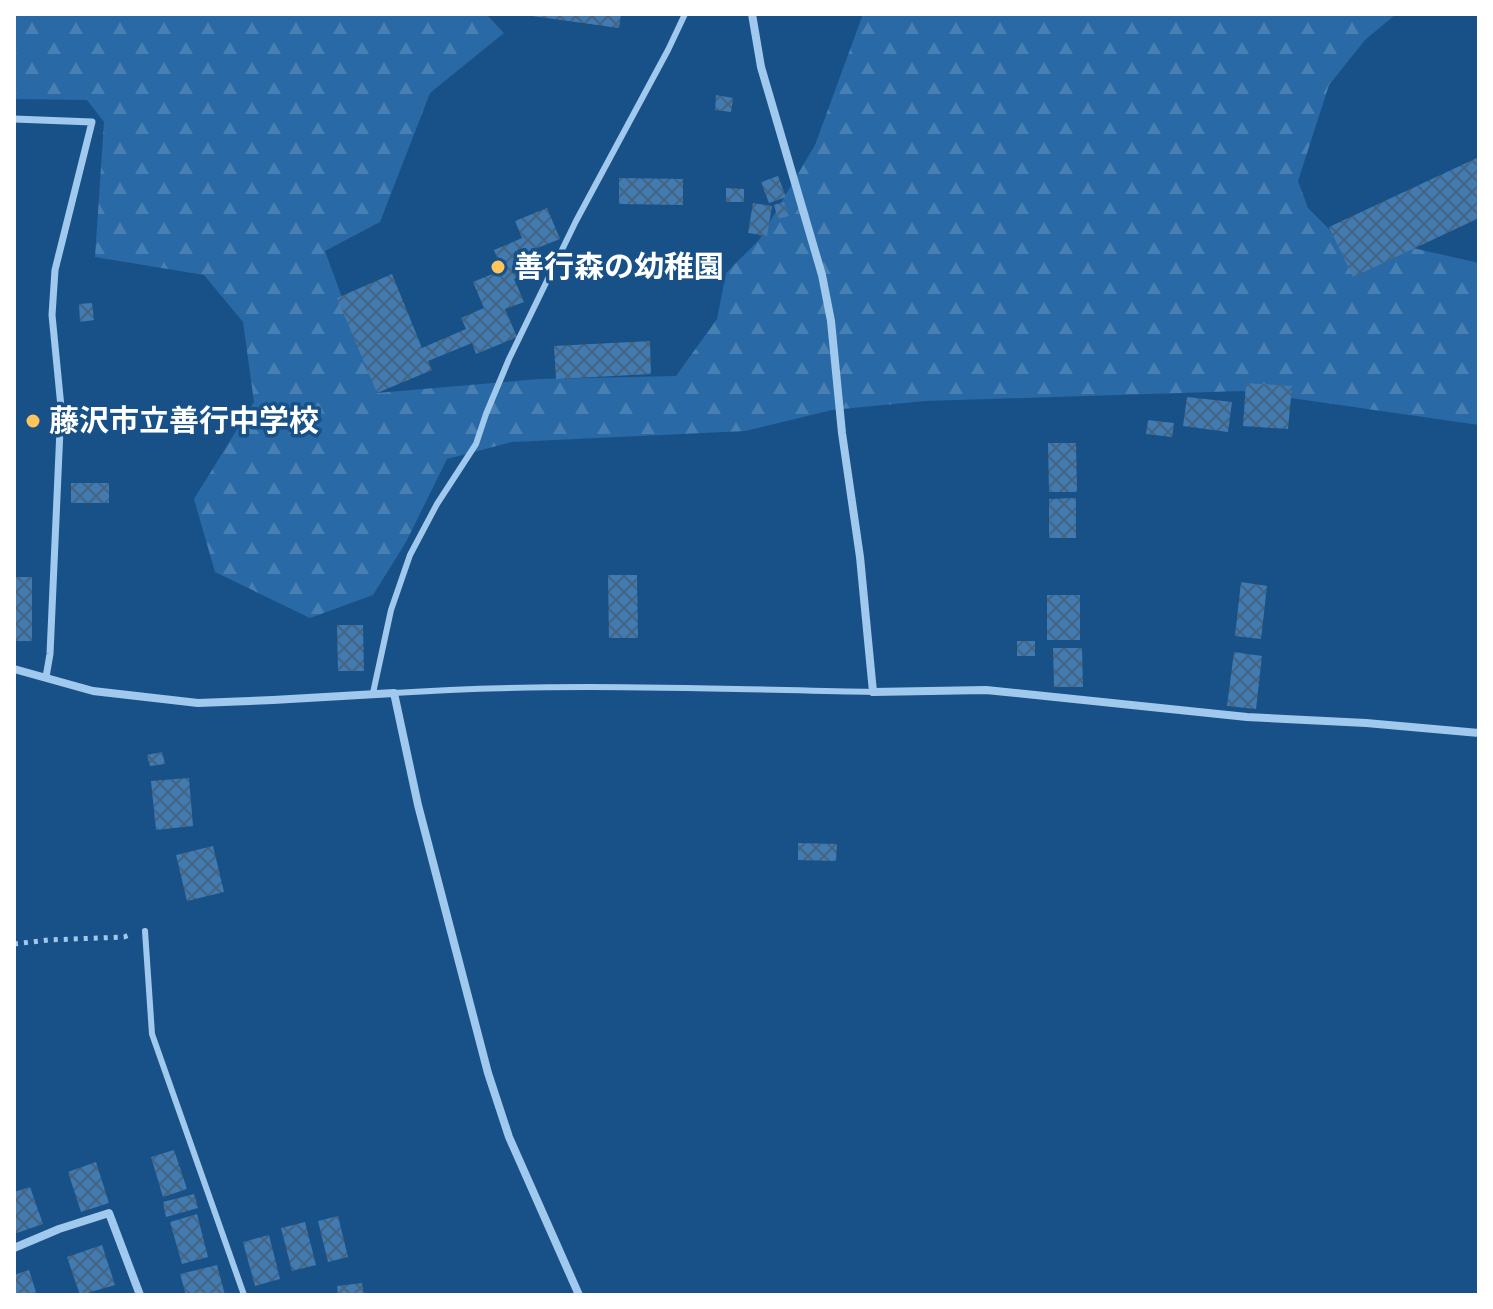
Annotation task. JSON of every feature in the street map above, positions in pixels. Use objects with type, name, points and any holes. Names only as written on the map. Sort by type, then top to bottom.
[{"type":"street","points":[[752,14],[761,67],[822,275],[831,321],[873,692],[986,690],[1247,717],[1479,733]]},
{"type":"street","points":[[14,119],[92,122],[55,270],[52,315],[61,407],[50,654],[46,677]]},
{"type":"street","points":[[14,669],[93,691],[198,703],[394,693],[418,805],[488,1073],[509,1137],[579,1295]]},
{"type":"street","points":[[14,1248],[109,1213],[140,1295]]},
{"type":"lane","points":[[373,693],[391,610],[410,555],[437,504],[476,444],[509,359],[576,221],[685,14]]},
{"type":"lane","points":[[394,693],[472,688],[633,686],[873,692]]},
{"type":"lane","points":[[145,931],[152,1034],[244,1295]]},
{"type":"path","points":[[14,944],[124,937],[145,931]]},
{"type":"green space","points":[[14,14],[486,14],[504,33],[430,93],[380,222],[325,251],[377,393],[539,379],[676,376],[717,319],[726,273],[759,240],[815,145],[863,14],[1396,14],[1365,40],[1329,85],[1298,181],[1308,208],[1329,229],[1479,263],[1479,425],[1242,391],[925,401],[832,410],[745,431],[512,442],[447,459],[406,542],[373,595],[310,618],[215,572],[194,499],[254,402],[243,322],[204,275],[95,257],[104,122],[87,100],[14,99]]},
{"type":"building","points":[[532,14],[621,14],[619,28]]},
{"type":"building","points":[[716,95],[733,98],[731,112],[715,110]]},
{"type":"building","points":[[1479,157],[1479,218],[1353,277],[1329,227]]},
{"type":"building","points":[[778,176],[786,197],[769,203],[761,182]]},
{"type":"building","points":[[619,178],[683,179],[683,205],[619,204]]},
{"type":"building","points":[[726,188],[744,189],[744,202],[726,202]]},
{"type":"building","points":[[784,202],[789,216],[778,219],[774,205]]},
{"type":"building","points":[[753,203],[772,206],[767,236],[748,233]]},
{"type":"building","points":[[547,208],[560,239],[537,248],[544,266],[514,279],[524,302],[505,309],[517,337],[476,354],[472,343],[428,361],[432,370],[377,393],[337,298],[392,274],[422,348],[466,329],[461,318],[484,308],[473,282],[502,270],[494,250],[522,238],[515,221]]},
{"type":"building","points":[[92,303],[94,320],[80,322],[79,304]]},
{"type":"building","points":[[650,341],[651,374],[556,379],[554,346]]},
{"type":"building","points":[[1246,383],[1292,386],[1288,429],[1243,426]]},
{"type":"building","points":[[1187,397],[1232,402],[1228,432],[1183,426]]},
{"type":"building","points":[[1148,420],[1174,423],[1172,437],[1146,434]]},
{"type":"building","points":[[1048,443],[1076,443],[1077,492],[1049,492]]},
{"type":"building","points":[[71,483],[109,483],[109,503],[71,503]]},
{"type":"building","points":[[1076,498],[1076,538],[1049,538],[1049,499]]},
{"type":"building","points":[[608,575],[637,575],[638,638],[609,638]]},
{"type":"building","points":[[16,577],[32,577],[32,641],[14,641]]},
{"type":"building","points":[[1241,582],[1267,586],[1261,639],[1235,636]]},
{"type":"building","points":[[1047,595],[1080,595],[1080,640],[1047,640]]},
{"type":"building","points":[[337,625],[363,625],[364,671],[338,671]]},
{"type":"building","points":[[1017,641],[1035,641],[1035,656],[1017,656]]},
{"type":"building","points":[[1053,648],[1082,648],[1083,687],[1054,687]]},
{"type":"building","points":[[1234,652],[1262,656],[1256,709],[1227,706]]},
{"type":"building","points":[[162,752],[165,764],[150,766],[147,755]]},
{"type":"building","points":[[189,778],[193,826],[156,830],[151,781]]},
{"type":"building","points":[[798,843],[837,844],[836,861],[798,860]]},
{"type":"building","points":[[213,846],[224,892],[187,901],[176,855]]},
{"type":"building","points":[[174,1150],[187,1189],[163,1197],[151,1157]]},
{"type":"building","points":[[96,1162],[109,1203],[81,1212],[68,1172]]},
{"type":"building","points":[[30,1187],[43,1224],[14,1234],[14,1192]]},
{"type":"building","points":[[194,1194],[198,1208],[166,1217],[163,1202]]},
{"type":"building","points":[[197,1214],[208,1257],[182,1264],[170,1222]]},
{"type":"building","points":[[338,1216],[348,1257],[328,1262],[318,1221]]},
{"type":"building","points":[[305,1222],[316,1265],[292,1271],[281,1228]]},
{"type":"building","points":[[269,1235],[280,1279],[255,1286],[243,1242]]},
{"type":"building","points":[[102,1245],[115,1285],[80,1295],[67,1257]]},
{"type":"building","points":[[217,1265],[225,1295],[186,1295],[180,1274]]},
{"type":"building","points":[[29,1270],[37,1295],[15,1295],[14,1275]]},
{"type":"building","points":[[362,1283],[364,1295],[338,1295],[337,1286]]},
{"type":"place","name":"善行森の幼稚園","points":[[498,267]]},
{"type":"place","name":"藤沢市立善行中学校","points":[[33,421]]}]
